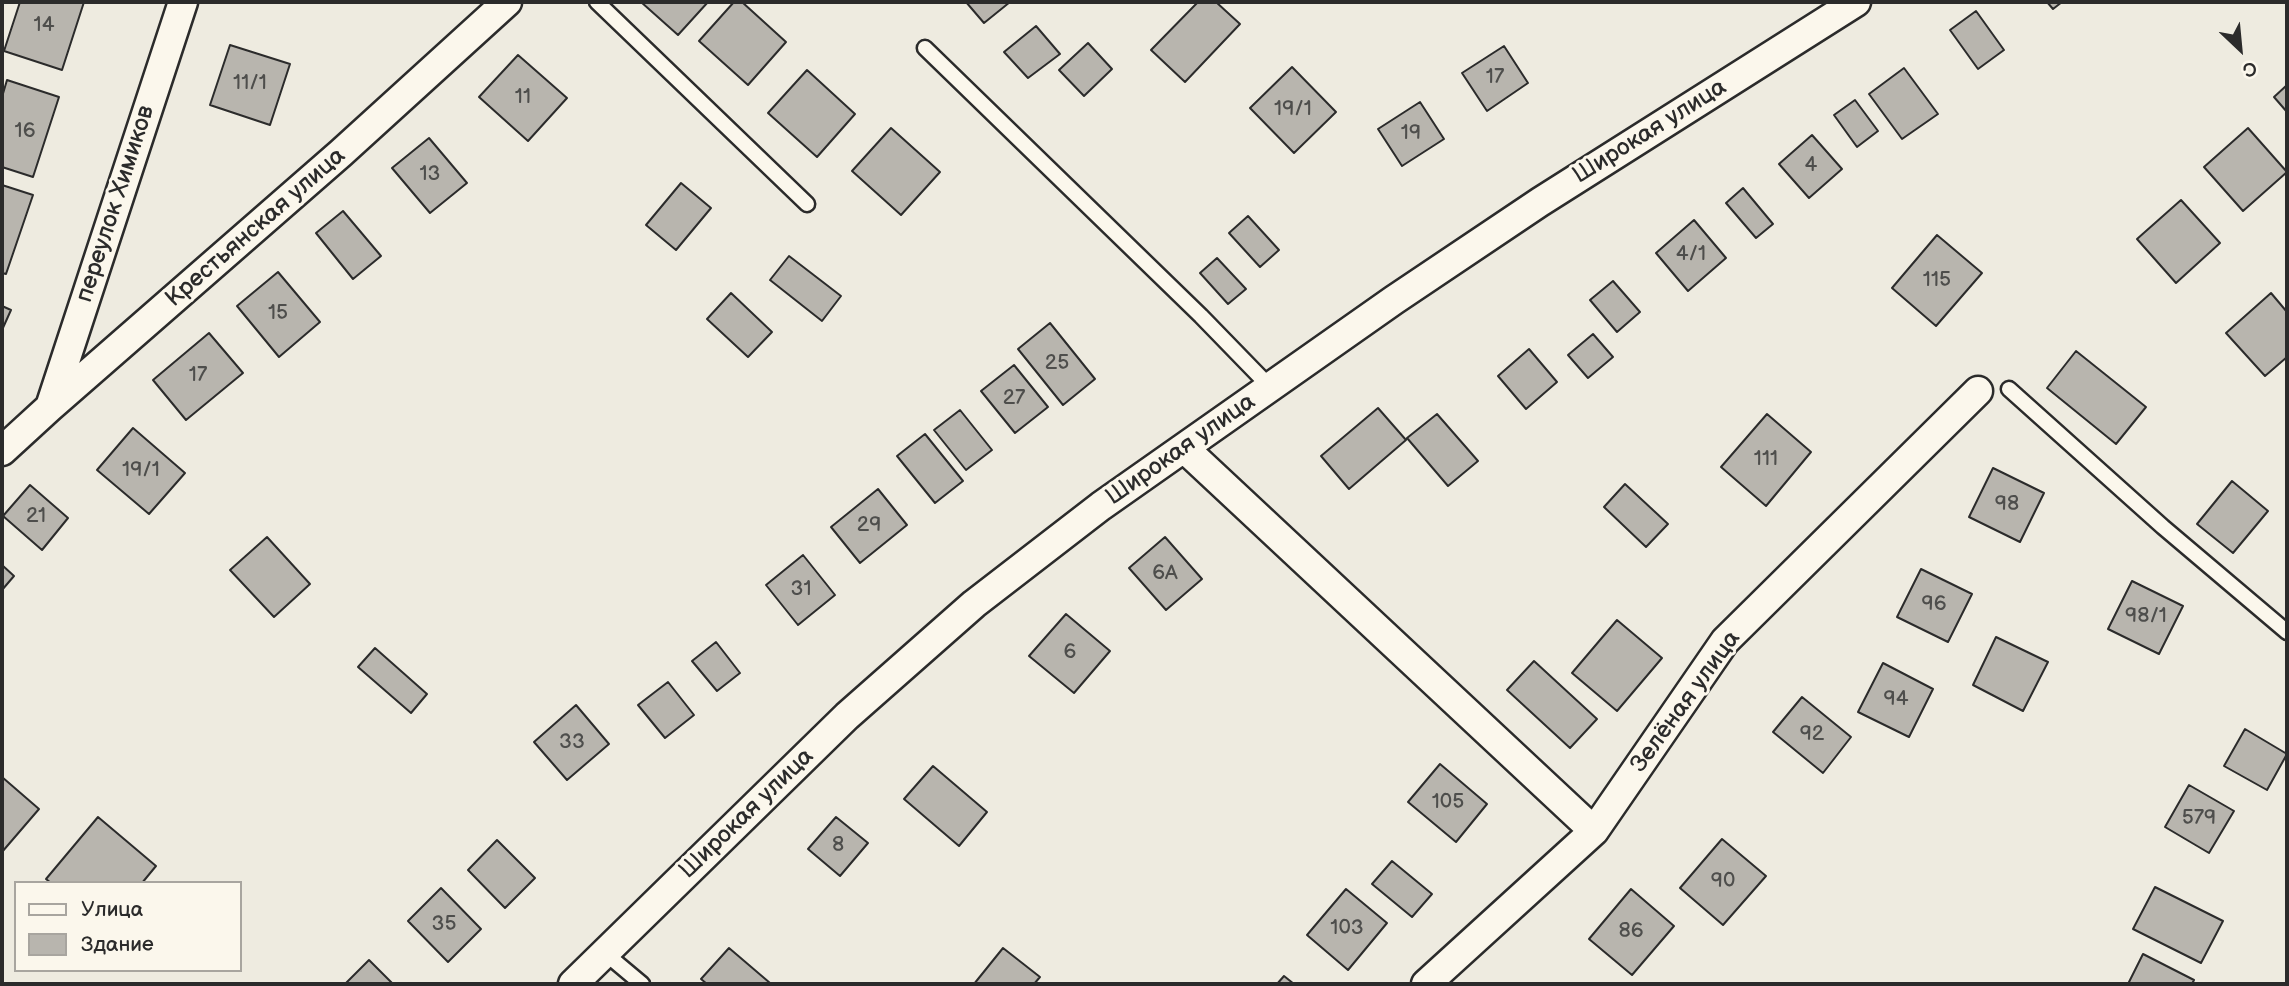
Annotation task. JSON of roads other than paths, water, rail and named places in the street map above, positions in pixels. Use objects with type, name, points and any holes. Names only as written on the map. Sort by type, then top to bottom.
[{"type":"street","name":"переулок Химиков","points":[[50,407],[183,2]]},
{"type":"street","name":"Крестьянская улица","points":[[2,451],[341,153],[507,2]]},
{"type":"street","name":"Широкая улица","points":[[573,984],[847,716],[974,604],[1101,506],[1394,300],[1540,202],[1856,2]]},
{"type":"street","name":"Зелёная улица","points":[[1426,984],[1594,831],[1725,641],[1978,391]]},
{"type":"street","points":[[1184,448],[1594,831]]},
{"type":"lane","points":[[597,2],[807,204]]},
{"type":"lane","points":[[925,48],[1201,316],[1270,387]]},
{"type":"lane","points":[[2009,389],[2163,527],[2287,632]]},
{"type":"lane","points":[[605,953],[642,984]]}]
